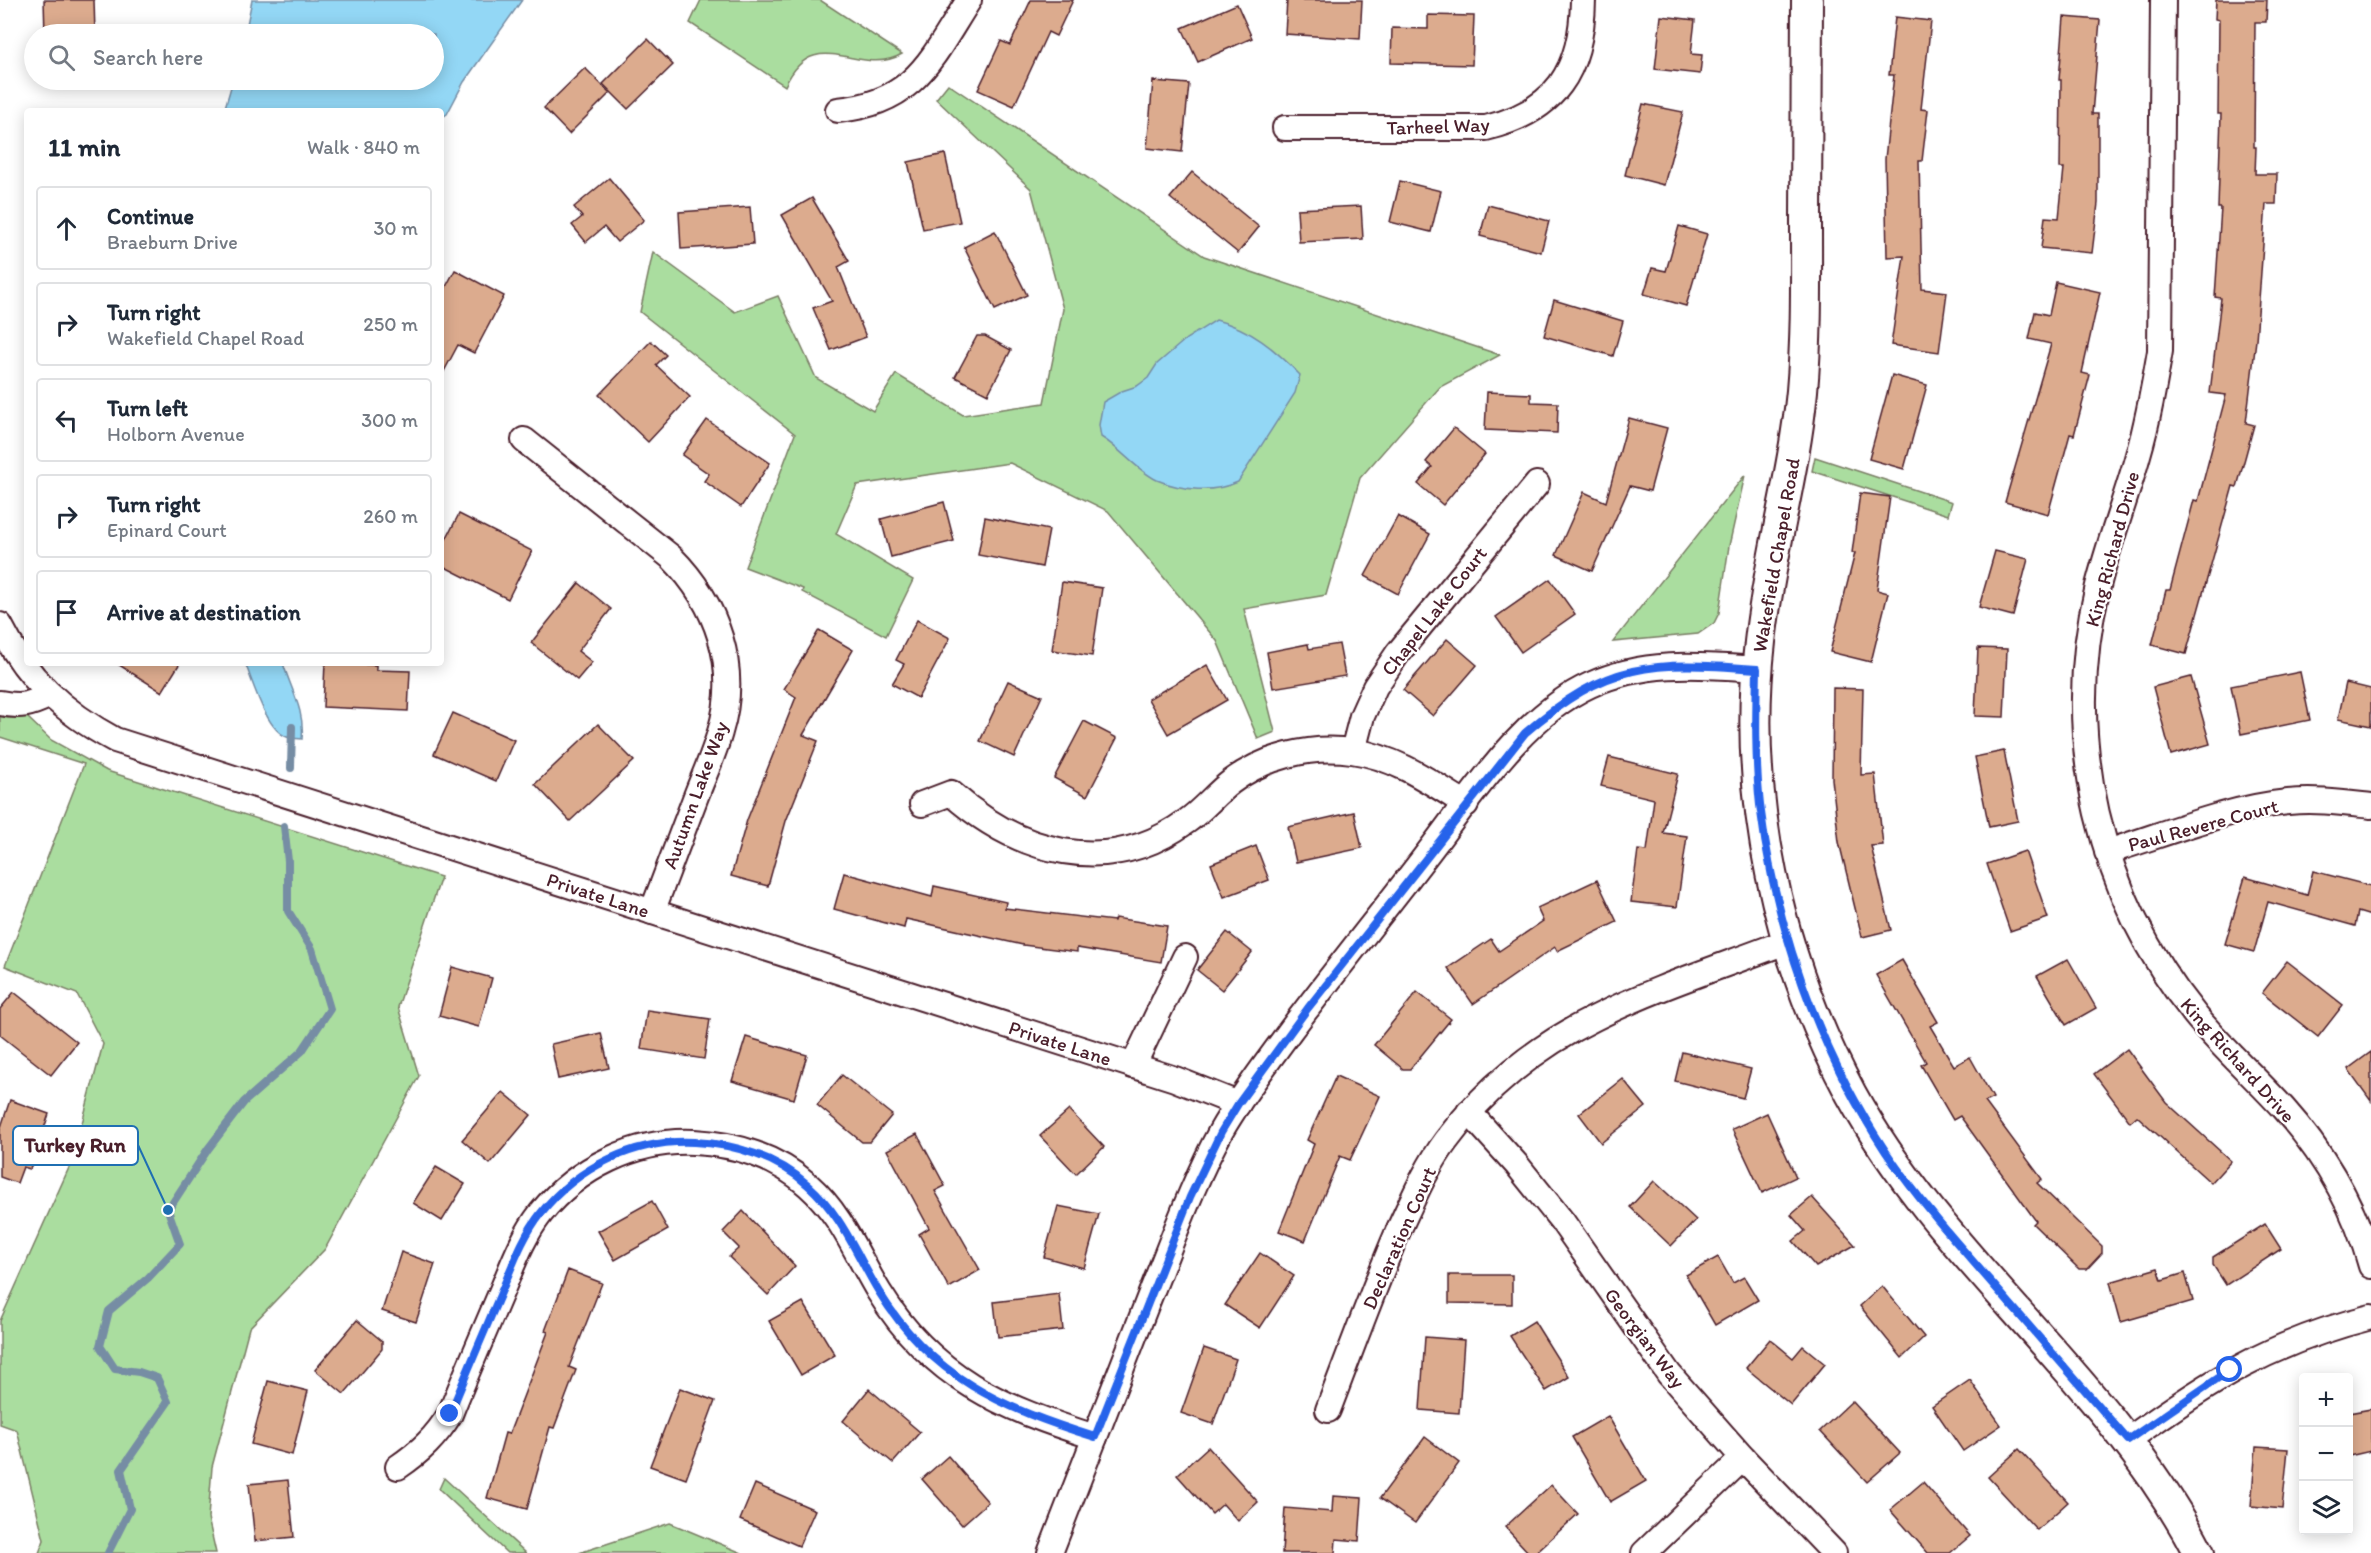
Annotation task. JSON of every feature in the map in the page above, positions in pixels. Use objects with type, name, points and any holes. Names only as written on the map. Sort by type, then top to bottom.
[{"type":"main road","name":"Wakefield Chapel Road","points":[[1807,0],[1806,319],[1802,393],[1792,462],[1774,549],[1757,669],[1756,740],[1760,804],[1767,850],[1788,941],[1823,1035],[1851,1094],[1885,1151],[1923,1204],[2128,1440],[2182,1520],[2199,1553]]},
{"type":"street","points":[[838,110],[863,108],[886,100],[901,91],[932,58],[969,0]]},
{"type":"street","name":"Tarheel Way","points":[[1285,128],[1486,128],[1512,122],[1534,110],[1554,93],[1569,72],[1579,49],[1583,0]]},
{"type":"street","name":"King Richard Drive","points":[[2163,0],[2160,351],[2152,402],[2139,454],[2098,586],[2087,643],[2083,694],[2086,752],[2094,805],[2106,852],[2123,897],[2142,935],[2182,999],[2215,1038],[2283,1108],[2318,1150],[2342,1188],[2360,1231],[2371,1266]]},
{"type":"street","name":"Autumn Lake Way","points":[[524,440],[671,556],[692,577],[709,605],[721,635],[726,666],[726,699],[721,731],[652,912]]},
{"type":"street","name":"Chapel Lake Court","points":[[1353,751],[1362,716],[1375,687],[1398,653],[1537,484]]},
{"type":"street","name":"Private Lane","points":[[0,625],[11,649],[24,666]]},
{"type":"street","points":[[1050,1553],[1190,1197],[1221,1132],[1238,1104],[1308,1008],[1466,804],[1525,733],[1555,707],[1588,686],[1620,673],[1654,666],[1688,664],[1757,669]]},
{"type":"street","name":"Private Lane","points":[[24,666],[48,696],[83,723],[115,740],[1133,1066],[1238,1104]]},
{"type":"street","points":[[0,703],[18,707],[32,705],[48,696]]},
{"type":"street","points":[[922,804],[951,792],[975,813],[1008,834],[1038,847],[1069,853],[1099,854],[1128,849],[1159,838],[1186,822],[1232,782],[1256,766],[1282,756],[1312,750],[1353,751],[1380,756],[1408,768],[1466,804]]},
{"type":"street","name":"Paul Revere Court","points":[[2106,852],[2248,808],[2299,801],[2331,801],[2371,806]]},
{"type":"street","name":"Declaration Court","points":[[1328,1410],[1383,1266],[1419,1185],[1445,1143],[1469,1112],[1513,1070],[1554,1041],[1595,1018],[1788,941]]},
{"type":"street","points":[[1133,1066],[1185,957]]},
{"type":"street","name":"Georgian Way","points":[[1469,1112],[1517,1165],[1562,1221],[1670,1374],[1743,1458],[1834,1553]]},
{"type":"street","points":[[398,1467],[422,1451],[439,1432],[450,1414],[523,1241],[540,1213],[563,1189],[589,1170],[618,1155],[649,1146],[684,1142],[716,1143],[751,1152],[782,1166],[808,1184],[843,1224],[888,1306],[910,1334],[939,1363],[974,1389],[1010,1408],[1095,1437]]},
{"type":"street","points":[[2128,1440],[2230,1370],[2289,1342],[2330,1327],[2371,1317]]},
{"type":"street","points":[[1644,1553],[1743,1458]]},
{"type":"green space","points":[[701,0],[820,0],[902,54],[886,60],[870,61],[824,54],[810,58],[797,67],[785,86],[690,23]]},
{"type":"green space","points":[[948,84],[1204,256],[1500,355],[1440,387],[1360,478],[1326,595],[1244,609],[1275,732],[1258,739],[1217,641],[1108,511],[1010,463],[857,485],[836,534],[913,580],[886,636],[802,592],[803,589],[745,567],[795,434],[640,312],[653,252],[735,312],[778,296],[816,378],[873,411],[896,374],[963,415],[1044,403],[1063,309],[1031,189],[936,99]]},
{"type":"green space","points":[[1815,457],[1952,502],[1948,515],[1812,471]]},
{"type":"green space","points":[[1745,475],[1729,546],[1719,613],[1714,623],[1698,634],[1613,642]]},
{"type":"green space","points":[[4,695],[51,740],[107,771],[441,877],[398,1007],[419,1076],[325,1249],[249,1328],[212,1467],[208,1518],[216,1553],[39,1553],[44,1540],[17,1430],[0,1424],[0,1321],[72,1161],[103,1044],[77,994],[5,966],[84,764],[0,737],[0,698]]},
{"type":"green space","points":[[444,1478],[526,1553],[507,1553],[439,1489]]},
{"type":"green space","points":[[670,1523],[742,1553],[579,1553]]},
{"type":"water","points":[[252,0],[522,0],[464,82],[444,116],[444,108],[225,108],[230,90],[444,90],[444,24],[247,24]]},
{"type":"water","points":[[1216,320],[1262,341],[1300,375],[1295,393],[1238,482],[1208,489],[1177,487],[1149,476],[1101,437],[1099,425],[1103,402],[1122,391],[1137,386],[1148,378],[1157,364],[1186,339]]},
{"type":"water","points":[[246,666],[284,666],[299,709],[302,739],[290,738],[279,733],[261,704]]},
{"type":"building","points":[[44,0],[94,0],[95,24],[45,24]]},
{"type":"building","points":[[1031,0],[1073,0],[1056,36],[1048,32],[1014,106],[978,90],[1001,41],[1010,45]]},
{"type":"building","points":[[1287,0],[1362,0],[1360,39],[1285,34]]},
{"type":"building","points":[[2216,0],[2267,0],[2266,22],[2255,22],[2255,174],[2277,174],[2276,204],[2266,204],[2256,340],[2246,423],[2254,425],[2237,487],[2233,486],[2186,654],[2152,645],[2166,590],[2170,590],[2194,500],[2198,501],[2226,395],[2210,393],[2221,298],[2215,297],[2221,208],[2218,208],[2221,114],[2218,114],[2219,20],[2215,19]]},
{"type":"building","points":[[1237,4],[1252,38],[1198,62],[1182,28]]},
{"type":"building","points":[[1428,15],[1474,16],[1472,65],[1391,63],[1392,28],[1428,29]]},
{"type":"building","points":[[1661,16],[1695,20],[1691,54],[1702,55],[1700,74],[1655,69]]},
{"type":"building","points":[[1895,17],[1931,21],[1921,109],[1928,110],[1922,161],[1919,161],[1922,289],[1947,292],[1939,352],[1891,345],[1904,256],[1887,257],[1885,159],[1894,75],[1889,75]]},
{"type":"building","points":[[2064,17],[2100,20],[2092,114],[2098,114],[2098,203],[2092,253],[2041,248],[2045,217],[2059,218],[2064,168],[2060,168],[2061,80],[2059,80]]},
{"type":"building","points":[[648,39],[673,65],[628,109],[603,84]]},
{"type":"building","points":[[585,68],[610,93],[569,134],[544,108]]},
{"type":"building","points":[[1153,81],[1189,84],[1182,152],[1147,148]]},
{"type":"building","points":[[1643,104],[1683,112],[1664,185],[1625,175]]},
{"type":"building","points":[[945,154],[960,222],[923,229],[908,162]]},
{"type":"building","points":[[1192,172],[1259,227],[1238,253],[1170,198]]},
{"type":"building","points":[[609,178],[644,220],[617,242],[604,227],[586,242],[572,225],[582,217],[574,207]]},
{"type":"building","points":[[1400,181],[1441,191],[1431,232],[1390,222]]},
{"type":"building","points":[[812,198],[849,261],[838,267],[866,337],[831,350],[813,308],[832,301],[782,215]]},
{"type":"building","points":[[1488,205],[1549,221],[1541,252],[1480,236]]},
{"type":"building","points":[[1361,206],[1363,239],[1299,242],[1297,209]]},
{"type":"building","points":[[750,207],[753,244],[681,249],[679,212]]},
{"type":"building","points":[[1679,226],[1707,234],[1686,306],[1644,294],[1652,268],[1666,271]]},
{"type":"building","points":[[995,231],[1027,295],[995,310],[964,247]]},
{"type":"building","points":[[455,270],[504,296],[474,353],[458,345],[444,371],[444,290]]},
{"type":"building","points":[[2056,282],[2100,292],[2082,373],[2090,375],[2074,435],[2070,434],[2048,514],[2005,502],[2051,344],[2029,339],[2035,312],[2049,315]]},
{"type":"building","points":[[1554,300],[1623,321],[1613,356],[1544,336]]},
{"type":"building","points":[[977,336],[985,336],[1011,350],[988,394],[955,377]]},
{"type":"building","points":[[651,341],[666,355],[656,365],[690,397],[648,442],[599,395]]},
{"type":"building","points":[[1892,375],[1927,385],[1904,469],[1869,459]]},
{"type":"building","points":[[1487,392],[1531,394],[1531,402],[1558,403],[1557,433],[1485,430]]},
{"type":"building","points":[[1629,418],[1667,428],[1650,491],[1630,486],[1592,571],[1556,555],[1584,492],[1606,502]]},
{"type":"building","points":[[707,420],[770,463],[741,507],[704,481],[709,474],[682,455]]},
{"type":"building","points":[[1454,428],[1485,454],[1443,505],[1418,484],[1432,467],[1426,462]]},
{"type":"building","points":[[1860,493],[1890,497],[1877,590],[1888,593],[1871,662],[1830,652],[1855,553],[1852,553]]},
{"type":"building","points":[[944,502],[954,541],[891,557],[881,519]]},
{"type":"building","points":[[459,514],[532,551],[508,599],[444,567],[444,543]]},
{"type":"building","points":[[1398,516],[1430,534],[1398,594],[1365,576]]},
{"type":"building","points":[[985,517],[1049,530],[1042,567],[978,555]]},
{"type":"building","points":[[1995,551],[2028,559],[2013,616],[1979,607]]},
{"type":"building","points":[[1550,579],[1575,614],[1521,652],[1496,617]]},
{"type":"building","points":[[1062,582],[1102,588],[1092,656],[1052,650]]},
{"type":"building","points":[[579,583],[611,609],[578,651],[592,662],[577,680],[531,643]]},
{"type":"building","points":[[917,620],[950,638],[918,698],[892,684],[904,664],[896,660]]},
{"type":"building","points":[[819,630],[853,650],[803,735],[818,741],[786,821],[768,886],[731,876],[747,820],[796,697],[784,689]]},
{"type":"building","points":[[1447,639],[1477,665],[1433,716],[1403,690]]},
{"type":"building","points":[[1308,644],[1309,649],[1339,644],[1345,676],[1273,688],[1267,652]]},
{"type":"building","points":[[1978,648],[2007,649],[2004,717],[1975,716]]},
{"type":"building","points":[[1207,665],[1227,700],[1168,734],[1148,699]]},
{"type":"building","points":[[121,666],[178,666],[162,692]]},
{"type":"building","points":[[325,666],[376,666],[376,670],[410,671],[408,711],[323,707]]},
{"type":"building","points":[[2300,672],[2310,720],[2241,734],[2231,686]]},
{"type":"building","points":[[2191,677],[2210,744],[2171,755],[2153,687]]},
{"type":"building","points":[[1008,681],[1042,696],[1014,757],[980,741]]},
{"type":"building","points":[[2346,683],[2371,689],[2371,726],[2338,719]]},
{"type":"building","points":[[1833,688],[1863,689],[1861,775],[1875,774],[1883,845],[1871,846],[1891,930],[1862,937],[1839,842],[1832,779]]},
{"type":"building","points":[[453,713],[514,740],[496,781],[434,754]]},
{"type":"building","points":[[1084,721],[1117,738],[1087,796],[1054,778]]},
{"type":"building","points":[[598,724],[634,761],[570,821],[535,784]]},
{"type":"building","points":[[2004,751],[2018,821],[1989,827],[1975,757]]},
{"type":"building","points":[[1609,757],[1678,774],[1663,833],[1687,836],[1677,907],[1631,902],[1638,850],[1647,851],[1654,799],[1601,786]]},
{"type":"building","points":[[1354,812],[1362,848],[1296,862],[1288,827]]},
{"type":"building","points":[[1256,846],[1269,880],[1224,897],[1211,864]]},
{"type":"building","points":[[2025,851],[2048,918],[2010,931],[1987,864]]},
{"type":"building","points":[[2313,871],[2371,886],[2371,916],[2358,912],[2355,926],[2268,902],[2254,952],[2225,944],[2245,877],[2307,895]]},
{"type":"building","points":[[844,873],[932,897],[934,886],[1006,902],[1005,908],[1114,921],[1115,918],[1167,926],[1161,962],[1077,948],[1077,952],[1023,945],[906,919],[904,928],[834,909]]},
{"type":"building","points":[[1597,880],[1617,922],[1557,951],[1555,947],[1473,1004],[1448,968],[1491,939],[1499,951],[1543,921],[1537,908]]},
{"type":"building","points":[[1227,932],[1252,952],[1222,990],[1197,970]]},
{"type":"building","points":[[2068,959],[2096,1008],[2066,1025],[2037,976]]},
{"type":"building","points":[[1902,960],[1938,1022],[1930,1026],[1954,1066],[1970,1057],[1993,1098],[1985,1102],[2042,1179],[2037,1183],[2102,1246],[2102,1253],[2087,1269],[2079,1269],[2033,1224],[2036,1221],[1960,1116],[1953,1120],[1921,1065],[1926,1062],[1876,975]]},
{"type":"building","points":[[2287,961],[2343,1005],[2318,1037],[2262,993]]},
{"type":"building","points":[[452,967],[492,978],[479,1027],[439,1016]]},
{"type":"building","points":[[14,992],[77,1042],[51,1075],[0,1035],[0,1009]]},
{"type":"building","points":[[1417,992],[1451,1019],[1410,1069],[1403,1069],[1374,1045]]},
{"type":"building","points":[[647,1010],[710,1019],[704,1059],[641,1049]]},
{"type":"building","points":[[601,1033],[609,1068],[558,1079],[551,1044]]},
{"type":"building","points":[[746,1037],[807,1055],[794,1099],[732,1081]]},
{"type":"building","points":[[2127,1049],[2166,1102],[2231,1161],[2211,1183],[2137,1116],[2130,1122],[2094,1074]]},
{"type":"building","points":[[1682,1052],[1751,1069],[1743,1098],[1675,1081]]},
{"type":"building","points":[[2371,1052],[2371,1101],[2348,1069]]},
{"type":"building","points":[[842,1075],[892,1115],[870,1142],[862,1142],[817,1105]]},
{"type":"building","points":[[1336,1076],[1380,1096],[1350,1160],[1340,1156],[1305,1241],[1279,1231],[1314,1144],[1307,1140]]},
{"type":"building","points":[[1623,1079],[1646,1107],[1601,1143],[1579,1114]]},
{"type":"building","points":[[503,1092],[531,1115],[490,1164],[462,1140]]},
{"type":"building","points":[[10,1100],[49,1114],[30,1169],[23,1167],[17,1183],[0,1177],[0,1130]]},
{"type":"building","points":[[1069,1110],[1104,1147],[1076,1174],[1040,1136]]},
{"type":"building","points":[[1767,1113],[1796,1177],[1762,1193],[1732,1129]]},
{"type":"building","points":[[917,1134],[945,1186],[935,1191],[980,1270],[949,1288],[919,1234],[929,1228],[887,1150]]},
{"type":"building","points":[[436,1167],[465,1184],[442,1221],[413,1203]]},
{"type":"building","points":[[1654,1181],[1696,1220],[1671,1246],[1630,1207]]},
{"type":"building","points":[[1812,1197],[1855,1245],[1816,1267],[1793,1241],[1805,1231],[1791,1215]]},
{"type":"building","points":[[652,1201],[668,1230],[615,1260],[598,1231]]},
{"type":"building","points":[[1058,1206],[1099,1214],[1084,1268],[1044,1257]]},
{"type":"building","points":[[743,1211],[795,1266],[768,1295],[729,1257],[739,1248],[723,1232]]},
{"type":"building","points":[[2265,1224],[2281,1249],[2226,1285],[2213,1265],[2213,1257]]},
{"type":"building","points":[[401,1252],[435,1264],[416,1322],[382,1311]]},
{"type":"building","points":[[1260,1253],[1294,1276],[1260,1328],[1225,1305]]},
{"type":"building","points":[[1718,1257],[1733,1283],[1744,1277],[1758,1300],[1715,1325],[1686,1275]]},
{"type":"building","points":[[2158,1268],[2162,1280],[2185,1273],[2193,1301],[2121,1322],[2110,1282]]},
{"type":"building","points":[[568,1270],[602,1283],[569,1367],[576,1370],[554,1428],[550,1427],[527,1509],[487,1498],[505,1433],[509,1434],[548,1332],[545,1331]]},
{"type":"building","points":[[1449,1275],[1512,1275],[1512,1304],[1449,1303]]},
{"type":"building","points":[[1882,1286],[1924,1337],[1902,1358],[1860,1306]]},
{"type":"building","points":[[1059,1294],[1063,1330],[998,1337],[994,1302]]},
{"type":"building","points":[[803,1302],[835,1355],[801,1375],[769,1321]]},
{"type":"building","points":[[357,1320],[382,1341],[382,1349],[344,1394],[315,1370]]},
{"type":"building","points":[[1534,1321],[1569,1377],[1546,1391],[1510,1336]]},
{"type":"building","points":[[1425,1337],[1464,1340],[1459,1413],[1420,1410]]},
{"type":"building","points":[[1770,1339],[1793,1358],[1803,1346],[1825,1364],[1791,1405],[1746,1368]]},
{"type":"building","points":[[1204,1348],[1236,1359],[1213,1424],[1181,1413]]},
{"type":"building","points":[[1970,1380],[2001,1425],[1963,1451],[1932,1406]]},
{"type":"building","points":[[268,1381],[308,1391],[292,1455],[251,1444]]},
{"type":"building","points":[[680,1388],[715,1401],[686,1479],[650,1466]]},
{"type":"building","points":[[869,1389],[920,1432],[893,1463],[843,1421]]},
{"type":"building","points":[[1852,1401],[1900,1453],[1867,1482],[1820,1431]]},
{"type":"building","points":[[2371,1409],[2371,1451],[2353,1455],[2353,1427],[2353,1412]]},
{"type":"building","points":[[1608,1416],[1646,1481],[1610,1502],[1572,1437]]},
{"type":"building","points":[[1425,1437],[1459,1463],[1415,1523],[1380,1498]]},
{"type":"building","points":[[1208,1447],[1258,1502],[1238,1521],[1223,1504],[1212,1514],[1177,1475]]},
{"type":"building","points":[[2256,1447],[2288,1449],[2282,1509],[2251,1506]]},
{"type":"building","points":[[2019,1449],[2068,1502],[2037,1530],[1988,1477]]},
{"type":"building","points":[[948,1456],[988,1502],[962,1525],[922,1479]]},
{"type":"building","points":[[288,1480],[294,1537],[255,1541],[249,1484]]},
{"type":"building","points":[[1923,1482],[1970,1536],[1950,1553],[1928,1553],[1890,1510]]},
{"type":"building","points":[[755,1484],[815,1510],[799,1546],[740,1520]]},
{"type":"building","points":[[1551,1485],[1578,1514],[1535,1553],[1529,1553],[1505,1527]]},
{"type":"building","points":[[1333,1496],[1362,1498],[1359,1541],[1336,1539],[1335,1553],[1282,1553],[1285,1508],[1332,1512]]},
{"type":"waterway","points":[[291,768],[292,727]]},
{"type":"waterway","points":[[108,1553],[130,1509],[121,1470],[168,1402],[157,1378],[139,1372],[115,1369],[100,1346],[109,1311],[148,1278],[180,1244],[168,1210],[208,1149],[244,1102],[302,1051],[330,1009],[312,949],[288,911],[288,861],[284,826]]},
{"type":"place","name":"Turkey Run","points":[[168,1210]]},
{"type":"route","points":[[450,1414],[523,1241],[540,1213],[563,1189],[589,1170],[618,1155],[649,1146],[684,1142],[716,1143],[751,1152],[782,1166],[808,1184],[843,1224],[888,1306],[910,1334],[939,1363],[974,1389],[1010,1408],[1095,1437],[1190,1197],[1221,1132],[1248,1089],[1308,1008],[1488,776],[1525,733],[1555,707],[1588,686],[1620,673],[1654,666],[1688,664],[1757,669],[1756,740],[1760,804],[1767,850],[1788,941],[1823,1035],[1851,1094],[1885,1151],[1923,1204],[2128,1440],[2230,1370]]}]
